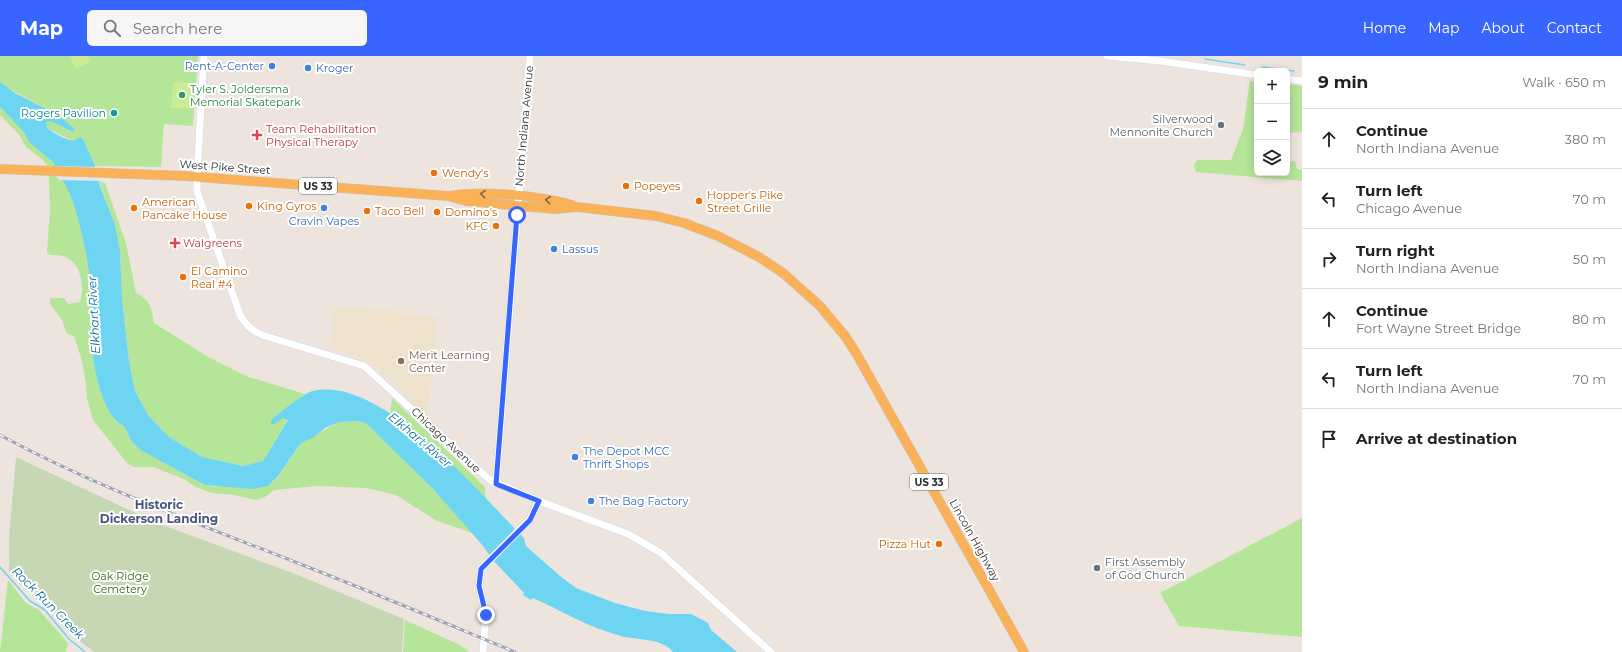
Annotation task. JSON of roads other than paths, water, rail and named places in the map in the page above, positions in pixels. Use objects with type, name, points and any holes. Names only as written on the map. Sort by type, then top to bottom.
[{"type":"highway","name":"West Pike Street","points":[[0,169],[196,177],[448,196],[466,201],[518,201],[555,209],[577,207],[656,216],[684,223],[713,234],[759,257],[799,286],[829,316]]},
{"type":"highway","name":"Lincoln Highway","points":[[829,316],[845,336],[875,385],[1024,652]]},
{"type":"street","name":"Chicago Avenue","points":[[204,56],[196,177],[197,191],[240,316],[251,330],[265,336],[364,366],[496,484],[628,534],[649,544],[666,557],[771,652]]},
{"type":"street","name":"North Indiana Avenue","points":[[496,484],[530,56]]},
{"type":"street","points":[[1107,56],[1160,61],[1254,75]]},
{"type":"street","points":[[1290,79],[1302,81]]},
{"type":"street","points":[[483,652],[486,615],[480,593],[479,578],[481,569],[533,516],[539,501]]},
{"type":"water","name":"Elkhart River","points":[[0,82],[15,93],[58,115],[75,129],[73,132],[51,121],[46,122],[47,128],[68,140],[75,140],[81,137],[83,139],[95,166],[99,183],[115,225],[120,250],[122,298],[129,361],[135,391],[148,415],[169,437],[202,457],[243,466],[263,461],[288,420],[283,418],[274,424],[271,424],[271,420],[303,395],[313,391],[340,391],[368,401],[398,419],[428,442],[482,494],[524,538],[526,546],[576,588],[615,603],[645,611],[669,614],[691,614],[708,623],[711,630],[737,652],[673,652],[669,647],[663,644],[610,633],[587,624],[533,598],[531,600],[523,595],[524,593],[492,559],[484,547],[433,489],[367,424],[358,421],[339,422],[325,428],[314,437],[301,443],[278,476],[268,486],[252,489],[205,485],[142,451],[132,442],[124,426],[116,420],[109,411],[99,386],[93,358],[91,335],[91,284],[81,229],[72,200],[66,186],[56,170],[54,163],[29,142],[24,132],[0,107]]},
{"type":"waterway","points":[[1205,59],[1245,65]]},
{"type":"waterway","points":[[1262,67],[1294,71]]},
{"type":"waterway","name":"Rock Run Creek","points":[[0,567],[30,601],[45,610],[69,639],[85,652]]},
{"type":"railway","points":[[0,435],[112,489],[189,521],[358,587],[515,652]]},
{"type":"place","name":"Rent-A-Center","points":[[272,66]]},
{"type":"place","name":"Kroger","points":[[308,68]]},
{"type":"place","name":"Tyler S. Joldersma Memorial Skatepark","points":[[182,95]]},
{"type":"place","name":"Rogers Pavilion","points":[[114,113]]},
{"type":"place","name":"Silverwood Mennonite Church","points":[[1221,125]]},
{"type":"place","name":"Team Rehabilitation Physical Therapy","points":[[257,135]]},
{"type":"place","name":"Wendy's","points":[[434,173]]},
{"type":"place","name":"Popeyes","points":[[626,186]]},
{"type":"place","name":"Hopper's Pike Street Grille","points":[[699,201]]},
{"type":"place","name":"King Gyros","points":[[249,206]]},
{"type":"place","name":"American Pancake House","points":[[134,208]]},
{"type":"place","name":"Cravin Vapes","points":[[324,208]]},
{"type":"place","name":"Taco Bell","points":[[367,211]]},
{"type":"place","name":"Domino's","points":[[437,212]]},
{"type":"place","name":"KFC","points":[[496,226]]},
{"type":"place","name":"Walgreens","points":[[175,243]]},
{"type":"place","name":"Lassus","points":[[554,249]]},
{"type":"place","name":"El Camino Real #4","points":[[183,277]]},
{"type":"place","name":"Merit Learning Center","points":[[401,361]]},
{"type":"place","name":"The Depot MCC Thrift Shops","points":[[575,457]]},
{"type":"place","name":"The Bag Factory","points":[[591,501]]},
{"type":"place","name":"Pizza Hut","points":[[939,544]]},
{"type":"place","name":"First Assembly of God Church","points":[[1097,568]]},
{"type":"district","name":"Historic Dickerson Landing","points":[[159,512]]},
{"type":"park label","name":"Oak Ridge Cemetery","points":[[120,582]]}]
